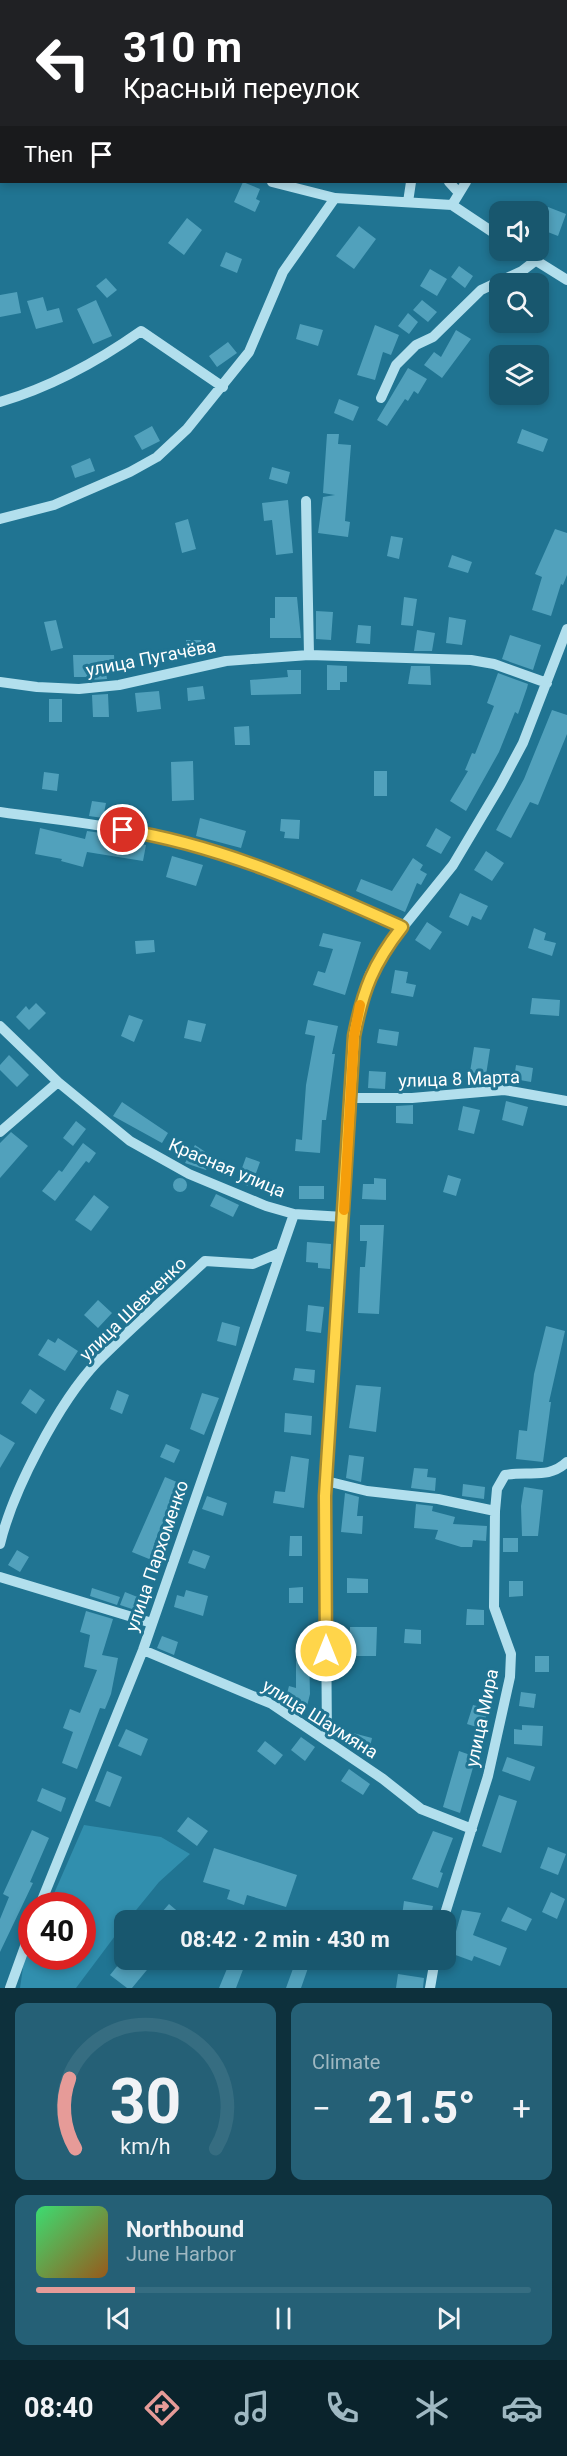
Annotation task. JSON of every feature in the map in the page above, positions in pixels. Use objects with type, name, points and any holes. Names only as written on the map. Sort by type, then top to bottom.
[{"type":"street","points":[[276,183],[335,198],[452,205],[489,230]]},
{"type":"street","points":[[408,202],[411,183]]},
{"type":"street","points":[[450,183],[459,193]]},
{"type":"street","points":[[452,205],[465,183]]},
{"type":"street","points":[[0,519],[54,505],[157,457],[186,429],[249,352],[283,272],[335,198]]},
{"type":"street","points":[[381,398],[396,365],[416,345],[433,337],[481,290],[522,271],[535,261],[567,280]]},
{"type":"street","points":[[0,402],[66,377],[102,358],[141,331],[222,387]]},
{"type":"street","points":[[306,501],[309,655]]},
{"type":"street","points":[[327,1739],[326,1481],[354,1036],[362,997],[382,953],[430,897],[453,865],[500,786],[523,743],[567,629]]},
{"type":"street","name":"улица Пугачёва","points":[[0,682],[79,689],[119,685],[226,661],[309,655],[471,660],[494,664],[547,683]]},
{"type":"street","points":[[0,812],[144,833],[216,853],[337,898],[402,927]]},
{"type":"street","name":"Красная улица","points":[[0,1026],[58,1082],[130,1141],[189,1174],[266,1206],[294,1214],[344,1217]]},
{"type":"street","points":[[0,1132],[58,1082]]},
{"type":"street","name":"улица 8 Марта","points":[[351,1098],[412,1098],[504,1090],[567,1101]]},
{"type":"street","name":"улица Пархоменко","points":[[45,1892],[152,1623],[294,1214]]},
{"type":"street","name":"улица Шевченко","points":[[0,1544],[15,1501],[33,1461],[67,1403],[96,1364],[205,1261],[253,1264],[279,1253]]},
{"type":"street","points":[[326,1481],[367,1491],[438,1499],[495,1511],[497,1489],[505,1475],[530,1473],[542,1475],[559,1469],[567,1462]]},
{"type":"street","name":"улица Мира","points":[[446,1910],[488,1776],[510,1677],[511,1654],[494,1607],[495,1511]]},
{"type":"street","points":[[0,1577],[152,1623]]},
{"type":"street","name":"улица Шаумяна","points":[[142,1650],[247,1692],[288,1714],[402,1791],[421,1809],[472,1829]]},
{"type":"street","points":[[10,1988],[18,1966]]},
{"type":"street","points":[[430,1988],[433,1970]]},
{"type":"shaded area","points":[[84,1825],[161,1837],[190,1854],[159,1882],[136,1910],[114,1910],[114,1937],[96,1961],[96,1892],[55,1892]]},
{"type":"shaded area","points":[[23,1970],[90,1970],[76,1988],[20,1988]]},
{"type":"building","points":[[243,183],[260,189],[256,199],[260,201],[255,212],[234,202]]},
{"type":"building","points":[[549,207],[566,214],[558,236],[549,232]]},
{"type":"building","points":[[187,218],[202,230],[184,255],[168,243]]},
{"type":"building","points":[[359,226],[376,239],[354,269],[336,256]]},
{"type":"building","points":[[226,252],[242,259],[237,273],[220,266]]},
{"type":"building","points":[[459,266],[473,276],[465,288],[451,277]]},
{"type":"building","points":[[430,269],[447,279],[437,296],[420,286]]},
{"type":"building","points":[[106,278],[117,290],[107,298],[96,286]]},
{"type":"building","points":[[17,292],[21,313],[0,317],[0,295]]},
{"type":"building","points":[[43,297],[47,311],[59,308],[63,322],[36,329],[27,301]]},
{"type":"building","points":[[96,300],[112,336],[93,344],[77,309]]},
{"type":"building","points":[[422,300],[437,312],[428,322],[413,310]]},
{"type":"building","points":[[408,313],[418,322],[409,334],[398,326]]},
{"type":"building","points":[[300,324],[323,330],[318,346],[296,339]]},
{"type":"building","points":[[375,325],[399,335],[391,355],[383,352],[375,380],[357,375]]},
{"type":"building","points":[[456,330],[471,339],[442,378],[424,365],[434,352],[441,357]]},
{"type":"building","points":[[228,342],[237,353],[217,367],[209,356]]},
{"type":"building","points":[[408,368],[427,379],[418,394],[414,391],[408,401],[405,399],[387,426],[377,420]]},
{"type":"building","points":[[339,399],[359,407],[353,421],[334,413]]},
{"type":"building","points":[[152,426],[160,441],[142,450],[134,436]]},
{"type":"building","points":[[522,429],[548,439],[543,452],[517,443]]},
{"type":"building","points":[[327,434],[339,434],[338,444],[351,445],[345,521],[350,522],[348,537],[318,533],[323,497],[335,495],[323,493]]},
{"type":"building","points":[[90,458],[95,471],[75,478],[71,466]]},
{"type":"building","points":[[272,467],[290,472],[287,484],[269,479]]},
{"type":"building","points":[[288,500],[293,553],[276,555],[272,520],[264,521],[262,503]]},
{"type":"building","points":[[188,519],[196,549],[182,553],[175,523]]},
{"type":"building","points":[[555,529],[567,533],[567,575],[563,585],[561,584],[551,616],[532,610],[542,577],[535,574]]},
{"type":"building","points":[[391,536],[403,538],[399,559],[387,556]]},
{"type":"building","points":[[452,555],[472,562],[468,573],[448,567]]},
{"type":"building","points":[[275,597],[297,597],[301,638],[270,638],[270,618],[275,618]]},
{"type":"building","points":[[404,597],[417,599],[413,626],[401,625]]},
{"type":"building","points":[[316,611],[333,612],[331,640],[316,639]]},
{"type":"building","points":[[449,617],[466,620],[462,645],[446,643]]},
{"type":"building","points":[[56,620],[63,648],[51,651],[44,622]]},
{"type":"building","points":[[358,625],[371,626],[370,644],[356,643]]},
{"type":"building","points":[[417,630],[435,633],[432,651],[414,651]]},
{"type":"building","points":[[510,635],[541,645],[533,670],[502,659]]},
{"type":"building","points":[[186,640],[201,640],[201,654],[186,655]]},
{"type":"building","points":[[73,655],[114,655],[115,671],[106,672],[107,679],[91,680],[91,677],[74,677]]},
{"type":"building","points":[[327,665],[347,666],[347,682],[340,682],[340,690],[327,690]]},
{"type":"building","points":[[411,666],[430,666],[431,685],[408,684]]},
{"type":"building","points":[[287,670],[301,670],[301,694],[251,695],[250,680],[288,677]]},
{"type":"building","points":[[498,673],[528,684],[518,714],[515,712],[499,752],[466,811],[450,801],[468,771],[465,770],[472,753],[475,754],[494,706],[487,703]]},
{"type":"building","points":[[203,686],[205,699],[188,701],[187,688]]},
{"type":"building","points":[[159,691],[161,709],[137,712],[135,693]]},
{"type":"building","points":[[108,694],[109,717],[93,717],[92,695]]},
{"type":"building","points":[[49,699],[62,699],[62,722],[49,722]]},
{"type":"building","points":[[552,710],[567,715],[567,734],[538,805],[530,802],[511,838],[496,830],[524,779]]},
{"type":"building","points":[[249,726],[250,745],[235,745],[234,727]]},
{"type":"building","points":[[193,761],[194,800],[172,801],[171,762]]},
{"type":"building","points":[[374,771],[387,771],[387,796],[374,796]]},
{"type":"building","points":[[44,772],[59,774],[57,791],[42,789]]},
{"type":"building","points":[[92,801],[106,803],[103,818],[89,816]]},
{"type":"building","points":[[200,818],[246,831],[241,848],[196,836]]},
{"type":"building","points":[[281,819],[300,820],[299,839],[284,838],[285,832],[280,831]]},
{"type":"building","points":[[40,828],[85,839],[87,831],[101,833],[100,836],[146,845],[143,861],[87,852],[83,867],[61,861],[62,859],[35,854]]},
{"type":"building","points":[[436,828],[451,837],[441,854],[426,846]]},
{"type":"building","points":[[486,851],[504,863],[492,881],[474,870]]},
{"type":"building","points":[[172,856],[203,865],[196,886],[166,877]]},
{"type":"building","points":[[413,858],[423,865],[420,870],[427,874],[421,885],[417,883],[405,912],[356,891],[361,879],[392,891]]},
{"type":"building","points":[[460,893],[488,906],[481,920],[472,916],[468,926],[449,917]]},
{"type":"building","points":[[427,922],[442,932],[430,950],[415,940]]},
{"type":"building","points":[[534,928],[546,933],[544,940],[556,943],[552,956],[528,948]]},
{"type":"building","points":[[323,933],[361,942],[345,995],[313,985],[318,971],[325,973],[333,949],[319,946]]},
{"type":"building","points":[[154,940],[155,952],[136,954],[135,941]]},
{"type":"building","points":[[395,970],[408,972],[406,983],[416,985],[413,997],[391,993]]},
{"type":"building","points":[[532,998],[560,1000],[559,1016],[530,1014]]},
{"type":"building","points":[[36,1003],[46,1013],[29,1030],[16,1017],[26,1006],[29,1010]]},
{"type":"building","points":[[129,1015],[143,1020],[134,1042],[121,1036]]},
{"type":"building","points":[[188,1020],[206,1024],[201,1042],[184,1038]]},
{"type":"building","points":[[308,1020],[338,1026],[332,1054],[335,1054],[326,1120],[322,1120],[320,1153],[295,1151],[296,1139],[302,1140],[306,1085],[315,1036],[305,1034]]},
{"type":"building","points":[[379,1029],[399,1032],[397,1046],[377,1043]]},
{"type":"building","points":[[474,1047],[490,1049],[486,1075],[470,1072]]},
{"type":"building","points":[[9,1055],[29,1075],[17,1087],[0,1070],[0,1065]]},
{"type":"building","points":[[516,1065],[533,1068],[531,1082],[514,1079]]},
{"type":"building","points":[[369,1071],[386,1072],[385,1089],[368,1088]]},
{"type":"building","points":[[506,1101],[528,1107],[523,1126],[502,1120]]},
{"type":"building","points":[[122,1102],[168,1133],[162,1143],[113,1116]]},
{"type":"building","points":[[413,1105],[413,1124],[396,1123],[396,1106]]},
{"type":"building","points":[[463,1106],[480,1110],[474,1134],[458,1130]]},
{"type":"building","points":[[76,1121],[86,1129],[73,1146],[63,1138]]},
{"type":"building","points":[[11,1132],[28,1146],[0,1178],[0,1143]]},
{"type":"building","points":[[83,1143],[96,1153],[89,1163],[86,1161],[55,1201],[42,1191],[59,1170],[62,1172]]},
{"type":"building","points":[[195,1145],[213,1157],[206,1170],[185,1163]]},
{"type":"building","points":[[246,1157],[260,1162],[251,1187],[237,1182]]},
{"type":"building","points":[[448,1175],[461,1179],[456,1196],[443,1192]]},
{"type":"building","points":[[177,1178],[183,1178],[187,1185],[183,1192],[177,1192],[173,1188],[173,1182]]},
{"type":"building","points":[[374,1178],[386,1179],[386,1200],[362,1199],[363,1184],[374,1184]]},
{"type":"building","points":[[299,1186],[324,1186],[324,1199],[299,1199]]},
{"type":"building","points":[[216,1194],[239,1205],[233,1217],[210,1206]]},
{"type":"building","points":[[94,1195],[109,1207],[91,1231],[75,1220]]},
{"type":"building","points":[[360,1225],[384,1225],[379,1314],[358,1313],[360,1267],[365,1267],[367,1241],[360,1241]]},
{"type":"building","points":[[307,1242],[331,1244],[330,1269],[318,1268],[318,1263],[306,1262]]},
{"type":"building","points":[[98,1300],[112,1313],[98,1328],[84,1315]]},
{"type":"building","points":[[308,1305],[324,1307],[321,1333],[306,1331]]},
{"type":"building","points":[[222,1322],[240,1327],[236,1346],[217,1341]]},
{"type":"building","points":[[546,1326],[565,1331],[549,1402],[551,1402],[543,1462],[516,1459],[519,1430],[527,1431],[534,1374]]},
{"type":"building","points":[[58,1338],[78,1351],[65,1371],[38,1355],[48,1339],[55,1343]]},
{"type":"building","points":[[295,1368],[315,1370],[314,1383],[293,1380]]},
{"type":"building","points":[[356,1385],[381,1387],[376,1432],[349,1428]]},
{"type":"building","points":[[30,1389],[45,1400],[36,1414],[21,1403]]},
{"type":"building","points":[[117,1390],[129,1395],[122,1414],[110,1409]]},
{"type":"building","points":[[202,1393],[219,1398],[204,1435],[190,1429]]},
{"type":"building","points":[[285,1413],[312,1416],[311,1435],[284,1432]]},
{"type":"building","points":[[0,1434],[15,1443],[0,1468]]},
{"type":"building","points":[[166,1444],[180,1450],[174,1463],[160,1457]]},
{"type":"building","points":[[349,1455],[364,1457],[361,1482],[346,1478]]},
{"type":"building","points":[[291,1456],[309,1459],[304,1508],[273,1503],[275,1491],[285,1492]]},
{"type":"building","points":[[414,1468],[428,1469],[427,1477],[436,1478],[435,1491],[411,1488]]},
{"type":"building","points":[[165,1477],[184,1485],[169,1523],[164,1520],[154,1544],[160,1547],[154,1561],[132,1552]]},
{"type":"building","points":[[463,1484],[485,1487],[484,1499],[462,1496]]},
{"type":"building","points":[[524,1487],[543,1490],[538,1536],[522,1536],[521,1506]]},
{"type":"building","points":[[345,1493],[359,1497],[357,1516],[363,1516],[362,1534],[341,1532]]},
{"type":"building","points":[[207,1496],[227,1503],[223,1516],[202,1509]]},
{"type":"building","points":[[416,1504],[433,1506],[432,1511],[455,1517],[453,1524],[487,1526],[486,1541],[473,1540],[472,1547],[461,1547],[435,1539],[438,1530],[414,1528]]},
{"type":"building","points":[[290,1536],[302,1536],[302,1556],[289,1556]]},
{"type":"building","points":[[503,1538],[518,1538],[518,1552],[503,1552]]},
{"type":"building","points":[[17,1550],[29,1557],[20,1572],[8,1565]]},
{"type":"building","points":[[193,1550],[210,1556],[205,1569],[188,1563]]},
{"type":"building","points":[[347,1578],[368,1579],[368,1593],[347,1593]]},
{"type":"building","points":[[509,1581],[523,1581],[523,1596],[509,1597]]},
{"type":"building","points":[[303,1587],[303,1603],[289,1603],[289,1588]]},
{"type":"building","points":[[92,1588],[120,1597],[117,1605],[90,1596]]},
{"type":"building","points":[[186,1590],[208,1596],[203,1616],[174,1607],[177,1595],[184,1597]]},
{"type":"building","points":[[125,1592],[140,1598],[135,1610],[120,1605]]},
{"type":"building","points":[[467,1609],[484,1610],[484,1625],[466,1625]]},
{"type":"building","points":[[86,1611],[113,1619],[102,1655],[118,1658],[111,1694],[105,1709],[100,1708],[77,1769],[62,1763],[73,1732],[63,1728],[70,1709],[80,1713],[97,1670],[84,1667],[90,1635],[80,1632]]},
{"type":"building","points":[[350,1627],[377,1627],[376,1656],[349,1656]]},
{"type":"building","points":[[405,1629],[421,1630],[421,1644],[404,1643]]},
{"type":"building","points":[[162,1636],[178,1642],[174,1655],[157,1648]]},
{"type":"building","points":[[296,1655],[309,1655],[310,1694],[307,1706],[285,1701],[289,1686],[296,1688]]},
{"type":"building","points":[[535,1656],[549,1656],[549,1672],[535,1672]]},
{"type":"building","points":[[521,1692],[536,1694],[534,1708],[519,1706]]},
{"type":"building","points":[[473,1705],[488,1709],[483,1729],[467,1724]]},
{"type":"building","points":[[522,1725],[543,1726],[542,1746],[514,1744],[514,1729],[522,1730]]},
{"type":"building","points":[[126,1729],[148,1739],[141,1756],[118,1746]]},
{"type":"building","points":[[349,1732],[372,1738],[369,1751],[347,1745]]},
{"type":"building","points":[[301,1737],[315,1747],[305,1761],[291,1750]]},
{"type":"building","points":[[265,1741],[283,1755],[275,1765],[257,1751]]},
{"type":"building","points":[[459,1751],[476,1757],[460,1813],[443,1807]]},
{"type":"building","points":[[507,1757],[535,1767],[530,1781],[502,1771]]},
{"type":"building","points":[[349,1769],[370,1784],[363,1795],[341,1781]]},
{"type":"building","points":[[107,1771],[122,1777],[110,1807],[95,1801]]},
{"type":"building","points":[[42,1788],[66,1798],[61,1812],[37,1801]]},
{"type":"building","points":[[499,1795],[517,1801],[501,1853],[482,1846]]},
{"type":"building","points":[[188,1817],[208,1831],[197,1846],[177,1831]]},
{"type":"building","points":[[32,1830],[49,1838],[30,1882],[33,1883],[29,1892],[18,1892],[18,1914],[0,1952],[0,1919],[9,1897],[3,1894]]},
{"type":"building","points":[[433,1831],[453,1838],[440,1872],[443,1873],[438,1888],[412,1879]]},
{"type":"building","points":[[548,1847],[566,1854],[558,1875],[540,1868]]},
{"type":"building","points":[[214,1848],[297,1875],[286,1907],[247,1895],[244,1905],[227,1899],[230,1890],[203,1882]]},
{"type":"building","points":[[551,1892],[565,1899],[557,1919],[542,1912]]},
{"type":"building","points":[[404,1901],[433,1906],[432,1910],[403,1910]]},
{"type":"building","points":[[169,1904],[176,1910],[164,1910]]},
{"type":"building","points":[[508,1907],[532,1919],[526,1931],[501,1921]]},
{"type":"building","points":[[462,1910],[481,1913],[473,1935],[507,1948],[500,1966],[474,1956],[472,1961],[456,1955],[456,1932]]},
{"type":"building","points":[[114,1970],[147,1970],[132,1988],[127,1988],[110,1975]]},
{"type":"building","points":[[226,1970],[243,1970],[236,1988],[219,1988]]},
{"type":"building","points":[[292,1970],[307,1970],[301,1988],[286,1988]]},
{"type":"building","points":[[398,1974],[424,1978],[423,1988],[396,1988]]},
{"type":"slow traffic","points":[[344,1210],[354,1036],[360,1005]]},
{"type":"route","points":[[123,830],[144,833],[216,853],[269,871],[402,927],[382,953],[370,974],[362,997],[354,1036],[339,1311],[325,1496],[326,1651]]}]
